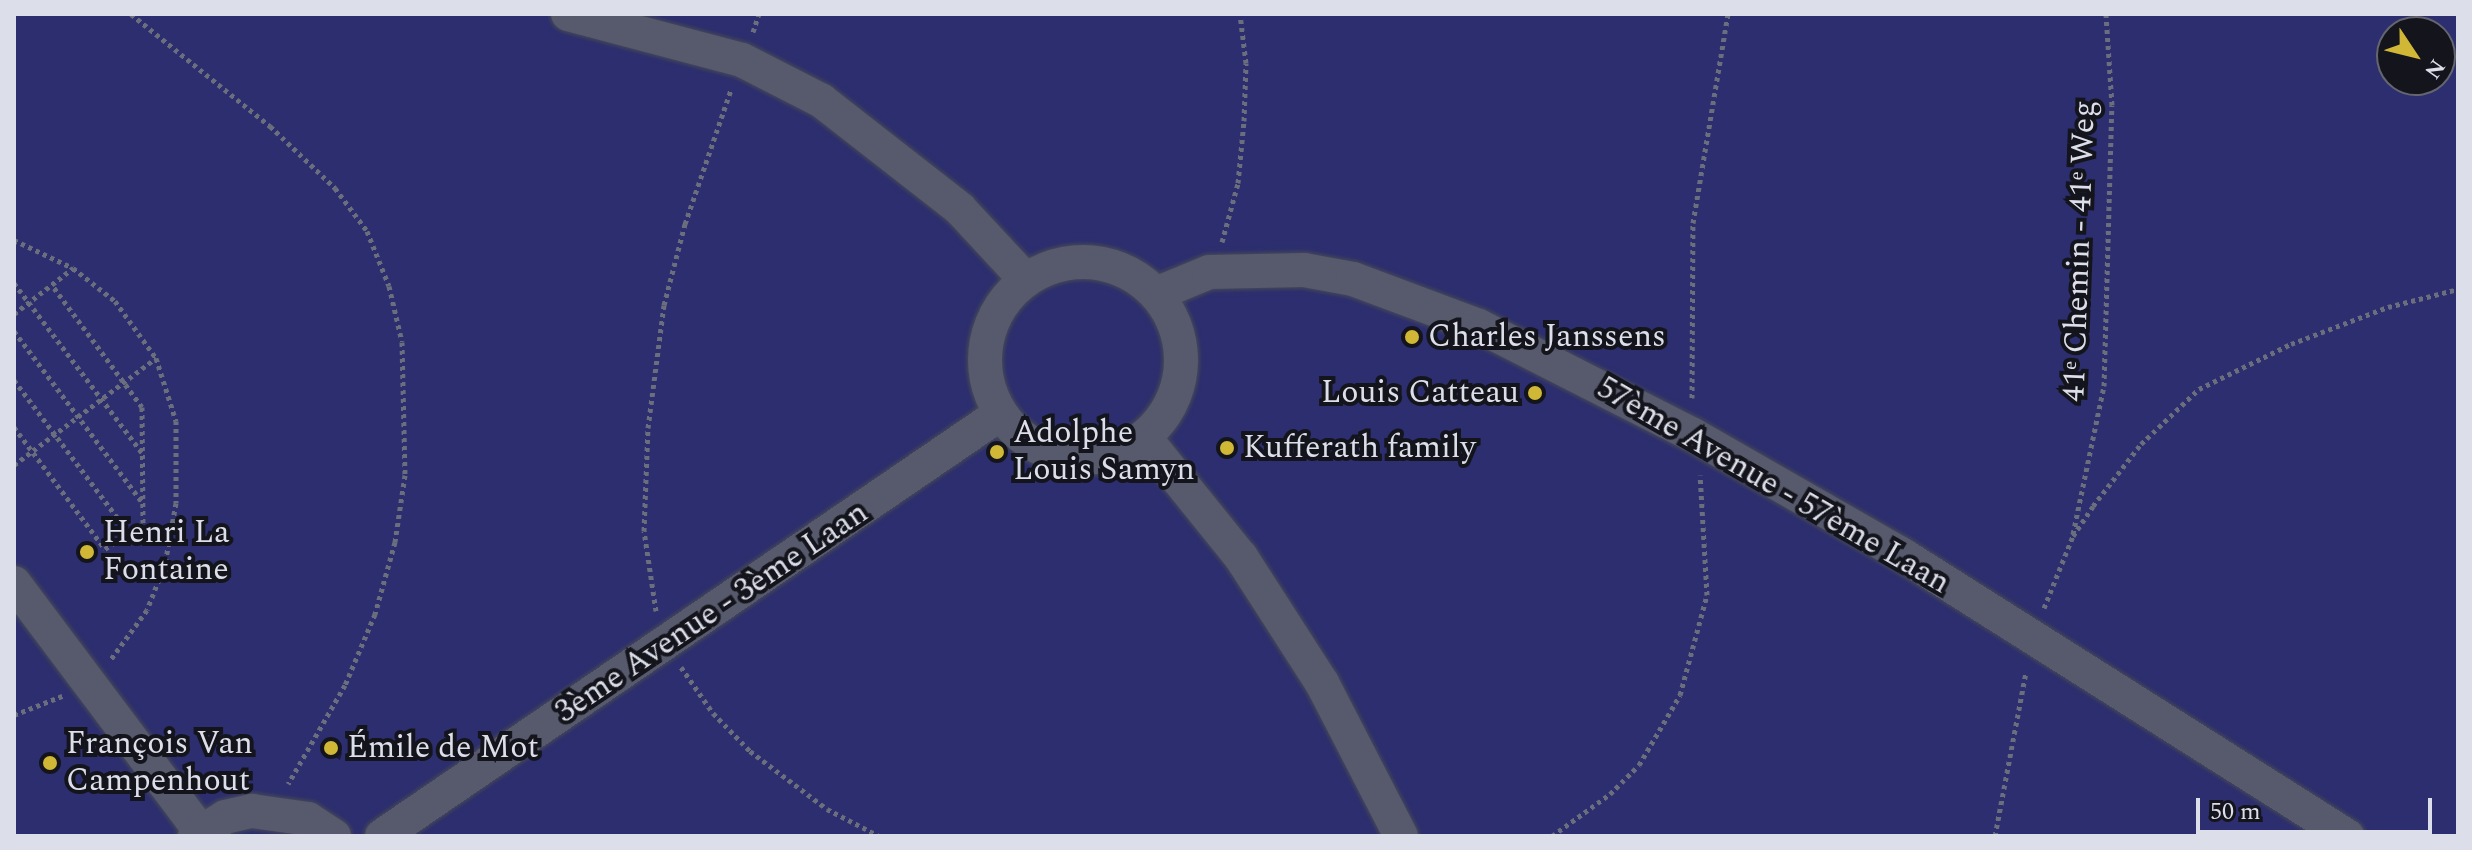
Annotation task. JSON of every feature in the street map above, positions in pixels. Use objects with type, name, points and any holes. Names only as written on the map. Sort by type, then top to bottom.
[{"type":"street","points":[[568,14],[742,60],[822,101],[913,168],[960,209],[1025,279]]},
{"type":"street","points":[[1082,261],[1112,265],[1156,294],[1176,327],[1182,357],[1178,387],[1165,415],[1144,437],[1116,453],[1073,457],[1052,454],[1023,438],[1000,414],[988,387],[984,357],[990,327],[1004,301],[1025,279],[1053,266],[1082,261]]},
{"type":"street","name":"57ème Avenue - 57ème Laan","points":[[1156,294],[1209,272],[1304,270],[1353,279],[1479,326],[1693,435],[1901,554],[2347,836]]},
{"type":"street","name":"3ème Avenue - 3ème Laan","points":[[382,836],[667,646],[1000,414]]},
{"type":"street","points":[[1144,437],[1241,557],[1322,683],[1401,836]]},
{"type":"street","points":[[14,583],[197,834],[252,811],[280,811],[308,819],[334,836]]},
{"type":"path","points":[[131,14],[270,126],[335,188],[367,231],[389,286],[402,342],[405,475],[395,542],[375,614],[345,685],[296,766],[280,811]]},
{"type":"path","points":[[1209,272],[1228,228],[1238,183],[1246,63],[1240,14]]},
{"type":"path","points":[[1552,836],[1610,794],[1639,765],[1680,695],[1707,595],[1703,491],[1693,435],[1693,223],[1728,14]]},
{"type":"path","name":"41ᵉ Chemin - 41ᵉ Weg","points":[[2073,536],[2104,386],[2112,105],[2106,14]]},
{"type":"path","points":[[742,60],[685,224],[664,305],[648,428],[644,531],[650,596],[667,646],[713,713],[750,751],[827,809],[879,836]]},
{"type":"path","points":[[14,240],[73,268],[115,301],[156,358],[176,421],[171,540],[139,625],[87,681],[42,707],[14,715]]},
{"type":"path","points":[[14,314],[73,268]]},
{"type":"path","points":[[14,283],[142,454]]},
{"type":"path","points":[[14,427],[105,549],[143,523],[142,407],[52,285]]},
{"type":"path","points":[[1992,836],[2033,639],[2073,536],[2141,444],[2199,389],[2291,344],[2388,307],[2458,289]]},
{"type":"path","points":[[14,331],[143,503]]},
{"type":"path","points":[[14,465],[156,358]]},
{"type":"path","points":[[14,380],[129,533],[171,540]]},
{"type":"shaded area","points":[[14,14],[2458,14],[2458,836],[14,836]]},
{"type":"building","name":"Émile de Mot","points":[[328,741],[338,745],[334,756],[324,752]]},
{"type":"place","name":"Charles Janssens","points":[[1412,337]]},
{"type":"place","name":"Louis Catteau","points":[[1535,393]]},
{"type":"place","name":"Kufferath family","points":[[1227,448]]},
{"type":"place","name":"Adolphe Louis Samyn","points":[[997,452]]},
{"type":"place","name":"Henri La Fontaine","points":[[87,552]]},
{"type":"place","name":"Émile de Mot","points":[[331,748]]},
{"type":"place","name":"François Van Campenhout","points":[[50,763]]}]
